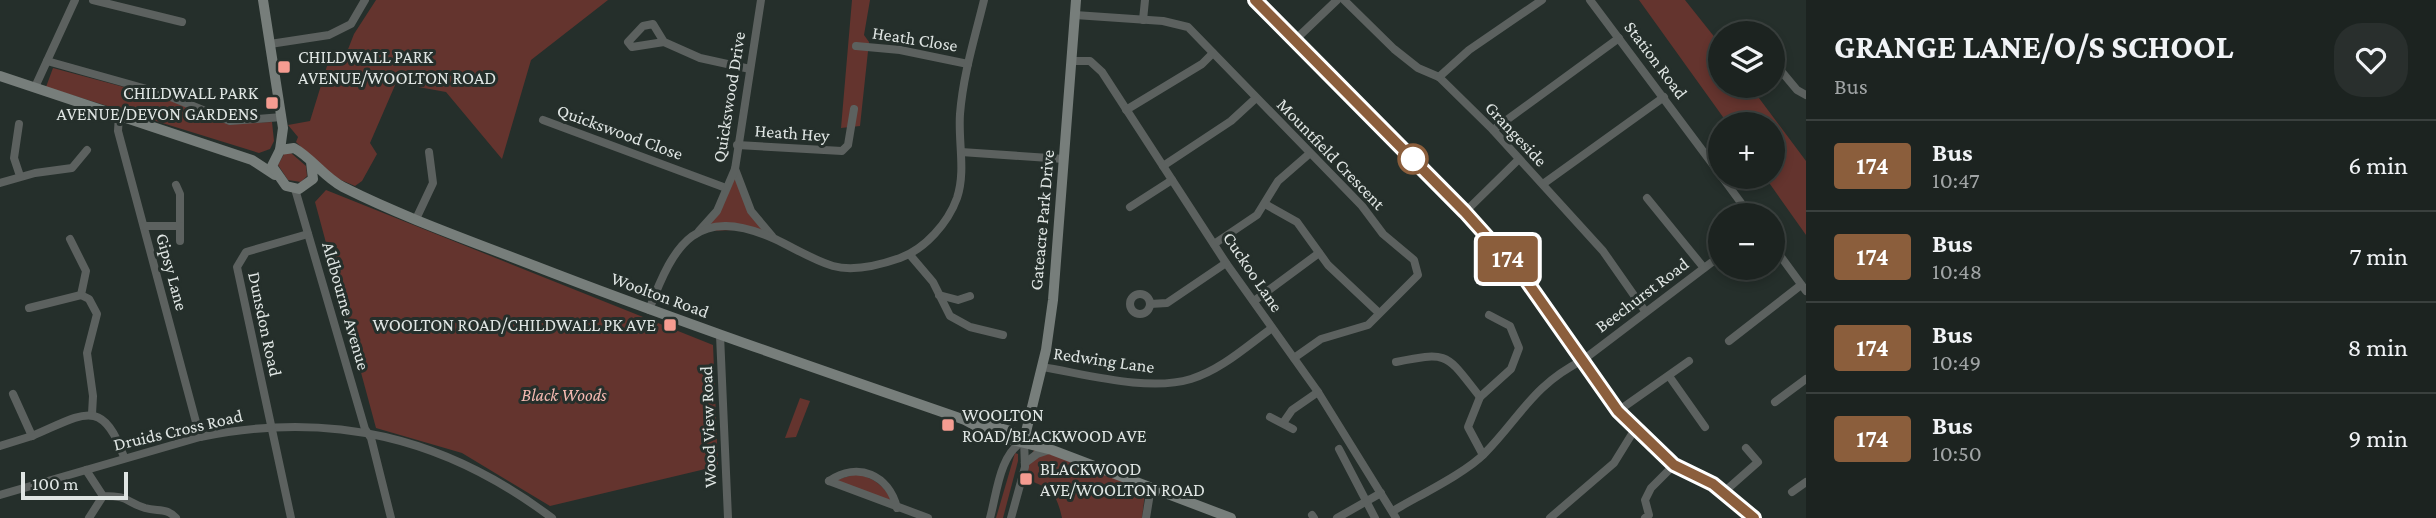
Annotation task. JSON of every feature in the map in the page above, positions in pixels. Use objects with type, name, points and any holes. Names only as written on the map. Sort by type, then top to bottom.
[{"type":"street","points":[[35,87],[75,0]]},
{"type":"street","points":[[93,0],[182,22]]},
{"type":"street","points":[[263,0],[283,122],[299,151]]},
{"type":"street","points":[[270,44],[329,35],[351,24],[365,0]]},
{"type":"street","name":"Quickswood Drive","points":[[649,310],[668,262],[717,211],[735,169],[761,0]]},
{"type":"street","points":[[699,231],[734,226],[774,239],[835,267],[876,267],[909,255],[932,237],[957,199],[961,176],[960,114],[968,64],[984,0]]},
{"type":"street","name":"Gateacre Park Drive","points":[[1023,440],[1042,368],[1053,300],[1076,0]]},
{"type":"street","points":[[1143,20],[1145,0]]},
{"type":"street","points":[[1255,0],[1465,212],[1526,280],[1618,411],[1635,429],[1674,465],[1724,492],[1754,518]]},
{"type":"street","points":[[1295,40],[1336,0]]},
{"type":"street","name":"Grangeside","points":[[1344,0],[1394,49],[1418,68],[1439,77],[1493,130],[1603,251],[1645,311]]},
{"type":"street","points":[[1439,77],[1469,50],[1542,0]]},
{"type":"street","name":"Station Road","points":[[1590,0],[1708,158]]},
{"type":"street","name":"Mountfield Crescent","points":[[1075,15],[1181,23],[1362,206],[1383,234],[1414,260],[1418,275],[1413,283],[1395,295],[1368,325],[1321,339],[1294,358]]},
{"type":"street","points":[[1493,130],[1619,38]]},
{"type":"street","points":[[664,42],[700,58],[750,69]]},
{"type":"street","name":"Heath Close","points":[[856,46],[900,50],[968,64]]},
{"type":"street","points":[[1126,110],[1195,69],[1213,53]]},
{"type":"street","points":[[47,61],[161,93],[230,121],[283,122]]},
{"type":"street","name":"Cuckoo Lane","points":[[1072,61],[1090,61],[1096,64],[1226,262],[1318,392],[1394,514]]},
{"type":"street","points":[[0,76],[252,160],[286,186],[295,189],[310,183],[314,172],[311,162],[291,147],[252,160]]},
{"type":"street","points":[[1785,76],[1797,90],[1806,94]]},
{"type":"street","points":[[1163,166],[1231,121],[1256,97]]},
{"type":"street","points":[[1543,184],[1664,97]]},
{"type":"street","name":"Heath Hey","points":[[737,145],[842,151],[848,145],[854,109]]},
{"type":"street","name":"Gipsy Lane","points":[[120,114],[118,131],[200,437]]},
{"type":"street","name":"Quickswood Close","points":[[543,120],[726,188]]},
{"type":"street","points":[[275,175],[272,166],[283,122]]},
{"type":"street","points":[[19,124],[14,158],[20,176]]},
{"type":"street","points":[[0,183],[20,176],[72,169],[87,150]]},
{"type":"street","points":[[416,219],[433,183],[429,152]]},
{"type":"street","points":[[961,152],[1064,159]]},
{"type":"street","points":[[1214,244],[1257,215],[1278,181],[1309,154]]},
{"type":"street","points":[[1465,212],[1519,159]]},
{"type":"street","name":"Woolton Road","points":[[311,162],[325,176],[347,189],[416,219],[649,310],[965,420],[1011,431],[1023,440]]},
{"type":"street","points":[[735,169],[751,211],[774,239]]},
{"type":"street","points":[[1130,207],[1172,180]]},
{"type":"street","name":"Woolton Road","points":[[310,183],[347,189]]},
{"type":"street","points":[[176,185],[180,194],[180,241]]},
{"type":"street","name":"Aldbourne Avenue","points":[[295,189],[367,433],[371,438],[391,518]]},
{"type":"street","points":[[1647,198],[1704,268]]},
{"type":"street","points":[[1265,204],[1297,222],[1319,253],[1379,313]]},
{"type":"street","points":[[144,226],[180,226]]},
{"type":"street","name":"Dunsdon Road","points":[[271,426],[237,263],[249,251],[308,234]]},
{"type":"street","points":[[70,239],[86,271],[81,295]]},
{"type":"street","points":[[1254,301],[1319,253]]},
{"type":"street","points":[[909,255],[933,282],[950,316],[970,327],[1003,335]]},
{"type":"street","points":[[1150,304],[1167,303],[1226,262]]},
{"type":"street","points":[[1729,341],[1804,288],[1785,262]]},
{"type":"street","name":"Beechurst Road","points":[[1394,514],[1483,454],[1528,399],[1559,372],[1583,360],[1708,265]]},
{"type":"street","points":[[29,308],[81,295],[89,299],[97,314],[97,324],[87,353],[93,396],[92,414]]},
{"type":"street","points":[[939,295],[958,300],[970,296]]},
{"type":"street","points":[[1483,454],[1468,426],[1480,397],[1510,369],[1520,348],[1510,326],[1489,315]]},
{"type":"street","name":"Redwing Lane","points":[[1042,368],[1150,383],[1170,383],[1209,372],[1272,328]]},
{"type":"street","name":"Wood View Road","points":[[720,335],[727,518]]},
{"type":"street","points":[[1396,362],[1435,354],[1453,362],[1480,397]]},
{"type":"street","points":[[1618,411],[1689,361]]},
{"type":"street","points":[[1669,376],[1705,427]]},
{"type":"street","points":[[1775,402],[1806,379]]},
{"type":"street","points":[[1283,422],[1292,410],[1318,392]]},
{"type":"street","points":[[13,394],[32,436]]},
{"type":"street","points":[[0,446],[79,416],[92,414],[104,419],[114,429],[124,457]]},
{"type":"street","points":[[1270,417],[1293,429]]},
{"type":"street","name":"Woolton Road","points":[[965,420],[1000,438],[1023,440],[1052,450],[1231,518]]},
{"type":"street","name":"Druids Cross Road","points":[[0,495],[200,437],[271,426],[305,425],[367,433],[412,444],[499,481],[552,518]]},
{"type":"street","points":[[271,426],[291,518]]},
{"type":"street","points":[[1550,518],[1614,463],[1635,429]]},
{"type":"street","points":[[1000,438],[1005,462]]},
{"type":"street","points":[[990,518],[1005,462],[1014,447],[1023,440]]},
{"type":"street","points":[[1011,518],[1025,463],[1023,440]]},
{"type":"street","points":[[1724,492],[1758,462],[1746,448]]},
{"type":"street","points":[[1339,449],[1375,518]]},
{"type":"street","points":[[1025,463],[1037,454],[1052,450]]},
{"type":"street","points":[[1650,517],[1645,500],[1651,488],[1674,465]]},
{"type":"street","points":[[86,470],[103,496]]},
{"type":"street","points":[[897,508],[890,489],[872,473],[847,472],[830,481],[897,508],[928,518]]},
{"type":"street","points":[[1792,492],[1806,482]]},
{"type":"street","points":[[1146,518],[1151,487]]},
{"type":"street","points":[[1337,518],[1381,493]]},
{"type":"street","points":[[89,518],[103,496]]},
{"type":"street","points":[[103,496],[125,496],[146,508],[167,510],[176,518]]},
{"type":"green space","points":[[376,0],[608,0],[531,60],[502,159],[446,92],[396,83],[370,143],[377,154],[362,181],[355,186],[329,175],[296,142],[298,137],[288,125],[310,121],[327,66],[345,57],[354,34]]},
{"type":"green space","points":[[852,0],[870,0],[864,35],[869,42],[860,126],[841,128]]},
{"type":"green space","points":[[1639,0],[1685,0],[1708,29],[1708,96]]},
{"type":"green space","points":[[53,68],[161,97],[230,124],[272,122],[274,141],[270,149],[259,153],[46,87]]},
{"type":"green space","points":[[1709,98],[1759,98],[1769,112],[1719,112]]},
{"type":"green space","points":[[1785,133],[1806,161],[1806,235],[1773,189],[1785,189]]},
{"type":"green space","points":[[291,153],[306,166],[307,176],[301,182],[288,180],[278,165],[284,154]]},
{"type":"green space","points":[[735,172],[749,207],[772,237],[736,230],[705,231]]},
{"type":"green space","name":"Black Woods","points":[[326,190],[713,345],[718,466],[550,506],[462,453],[376,428],[315,202]]},
{"type":"green space","points":[[800,398],[810,401],[796,437],[785,438]]},
{"type":"green space","points":[[1035,448],[1146,485],[1142,518],[1062,518],[1055,496],[1026,479],[1025,467]]},
{"type":"green space","points":[[1015,453],[1018,454],[1018,461],[1003,518],[996,518]]},
{"type":"green space","points":[[856,474],[880,485],[894,505],[833,481]]},
{"type":"bus line","name":"174","points":[[1255,0],[1465,212],[1526,280],[1618,411],[1635,429],[1674,465],[1713,484],[1754,518]]},
{"type":"place","name":"CHILDWALL PARK AVENUE/WOOLTON ROAD","points":[[284,67]]},
{"type":"place","name":"CHILDWALL PARK AVENUE/DEVON GARDENS","points":[[272,103]]},
{"type":"place","name":"WOOLTON ROAD/CHILDWALL PK AVE","points":[[670,325]]},
{"type":"place","name":"WOOLTON ROAD/BLACKWOOD AVE","points":[[948,425]]},
{"type":"place","name":"BLACKWOOD AVE/WOOLTON ROAD","points":[[1026,479]]}]
